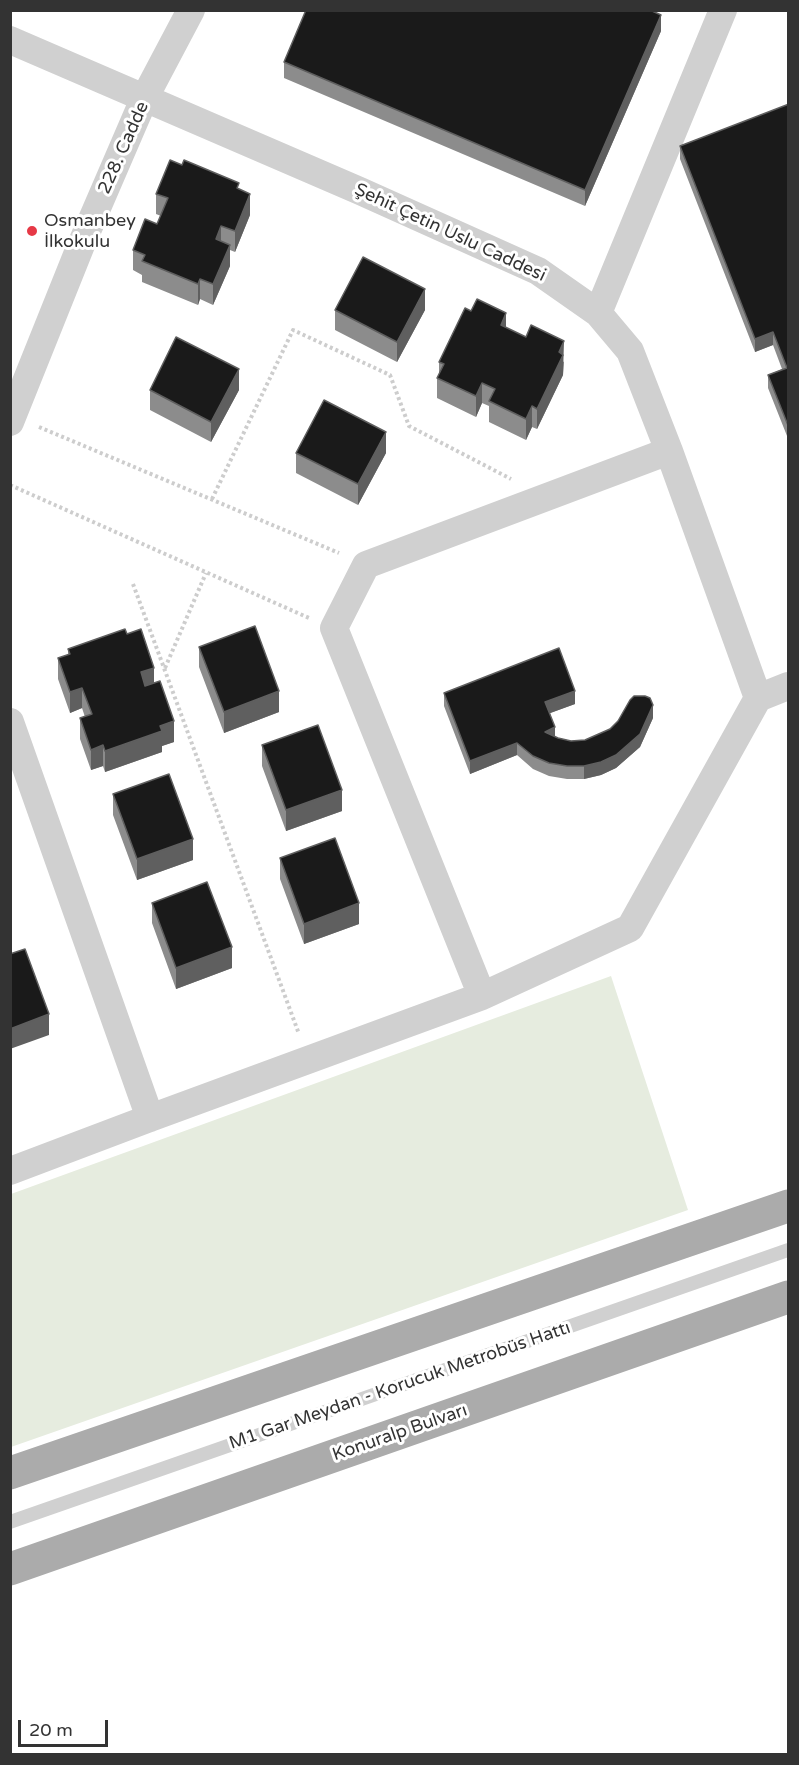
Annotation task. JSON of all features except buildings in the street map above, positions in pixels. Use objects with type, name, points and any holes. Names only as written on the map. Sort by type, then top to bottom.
[{"type":"main road","points":[[10,1473],[789,1206]]},
{"type":"main road","name":"Konuralp Bulvarı","points":[[10,1569],[789,1297]]},
{"type":"street","name":"228. Cadde","points":[[12,419],[81,245],[144,99],[191,10]]},
{"type":"street","points":[[598,313],[723,10]]},
{"type":"street","name":"Şehit Çetin Uslu Caddesi","points":[[10,40],[360,191],[538,271],[598,313],[630,351],[669,451],[758,698]]},
{"type":"street","points":[[482,996],[334,628],[366,565],[669,451]]},
{"type":"street","points":[[10,1171],[482,996],[630,928],[758,698],[789,686]]},
{"type":"street","points":[[10,722],[150,1118]]},
{"type":"lane","name":"M1 Gar Meydan - Korucuk Metrobüs Hattı","points":[[10,1522],[789,1250]]},
{"type":"path","points":[[212,499],[293,330],[390,375],[409,426],[547,497]]},
{"type":"path","points":[[12,419],[212,499],[366,565]]},
{"type":"path","points":[[10,485],[334,628]]},
{"type":"path","points":[[165,668],[206,573]]},
{"type":"path","points":[[133,584],[277,977],[310,1060]]},
{"type":"shaded area","points":[[611,976],[688,1210],[11,1447],[11,1194]]},
{"type":"place","name":"Osmanbey İlkokulu","points":[[32,231]]}]
